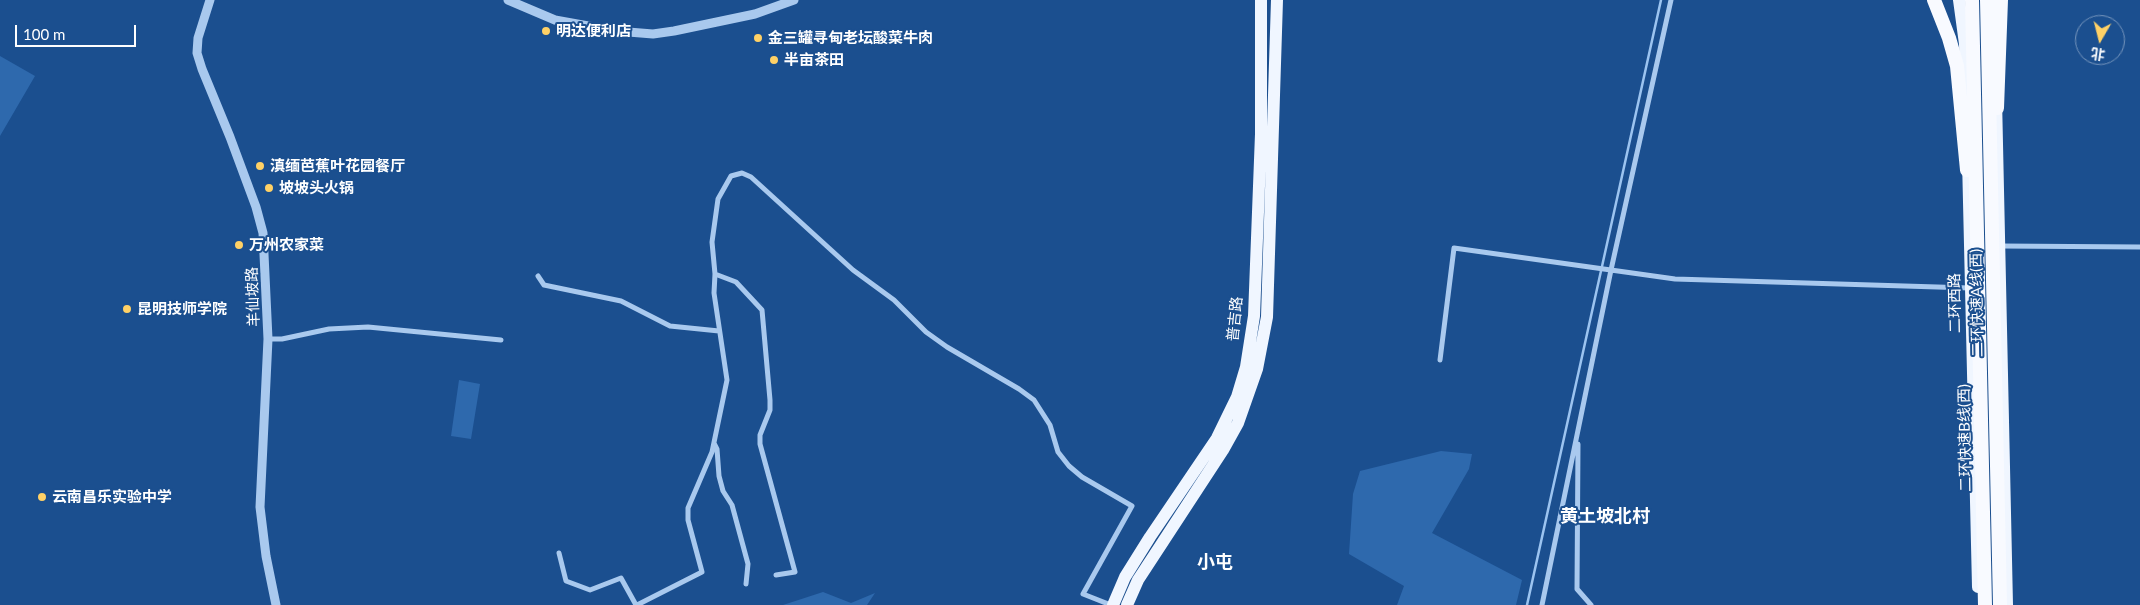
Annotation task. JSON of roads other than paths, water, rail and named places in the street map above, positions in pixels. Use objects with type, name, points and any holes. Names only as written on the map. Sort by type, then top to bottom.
[{"type":"highway","points":[[1934,0],[1949,38],[1956,66],[1975,285]]},
{"type":"highway","name":"二环快速B线(西)","points":[[1972,0],[1975,285],[1985,605]]},
{"type":"highway","name":"二环快速A线(西)","points":[[1987,0],[2000,605]]},
{"type":"highway","points":[[1991,178],[2000,71],[2001,0]]},
{"type":"main road","name":"普吉路","points":[[1112,605],[1125,577],[1150,537],[1217,438],[1237,397],[1246,367],[1254,316],[1261,134],[1261,0]]},
{"type":"main road","name":"普吉路","points":[[1127,605],[1138,580],[1223,450],[1238,423],[1257,369],[1267,317],[1277,0]]},
{"type":"main road","name":"二环西路","points":[[1958,0],[1964,33],[1975,285],[1978,605]]},
{"type":"main road","points":[[2001,0],[1995,71],[2007,605]]},
{"type":"main road","points":[[1966,72],[1970,64],[1979,60],[1990,62],[1995,71]]},
{"type":"street","name":"羊仙坡路","points":[[210,0],[198,38],[198,53],[202,69],[253,198],[263,233],[268,339],[260,507],[266,556],[276,605]]},
{"type":"street","points":[[508,0],[555,20],[616,31],[653,34],[755,14],[794,0]]},
{"type":"street","points":[[1542,605],[1610,270],[1671,0]]},
{"type":"street","points":[[559,553],[566,581],[590,590],[621,578],[636,605],[702,572],[688,520],[688,508],[712,452],[727,380],[714,293],[715,274],[712,242],[718,199],[732,176],[742,173],[751,177],[853,270],[894,300],[926,332],[947,347],[1019,389],[1034,400],[1050,425],[1058,452],[1069,466],[1082,477],[1132,506],[1083,594],[1112,605]]},
{"type":"street","points":[[1999,246],[2140,247]]},
{"type":"street","points":[[1440,360],[1454,248],[1675,279],[1975,285]]},
{"type":"street","points":[[715,274],[736,282],[762,310],[770,410],[760,435],[760,444],[795,572],[776,574]]},
{"type":"street","points":[[538,276],[544,285],[621,301],[670,326],[719,332]]},
{"type":"street","points":[[268,339],[282,339],[329,329],[368,327],[501,340]]},
{"type":"street","points":[[1578,441],[1577,589],[1591,605]]},
{"type":"street","points":[[714,442],[717,449],[719,476],[735,516],[748,564],[746,584]]},
{"type":"street","points":[[1560,517],[1578,517]]},
{"type":"waterway","points":[[1527,605],[1661,0]]},
{"type":"place","name":"明达便利店","points":[[546,31]]},
{"type":"place","name":"金三罐寻甸老坛酸菜牛肉","points":[[758,38]]},
{"type":"place","name":"半亩茶田","points":[[774,60]]},
{"type":"place","name":"滇缅芭蕉叶花园餐厅","points":[[260,166]]},
{"type":"place","name":"坡坡头火锅","points":[[269,188]]},
{"type":"place","name":"万州农家菜","points":[[239,245]]},
{"type":"place","name":"昆明技师学院","points":[[127,309]]},
{"type":"place","name":"云南昌乐实验中学","points":[[42,497]]},
{"type":"district","name":"黄土坡北村","points":[[1605,516]]},
{"type":"district","name":"小屯","points":[[1215,562]]}]
